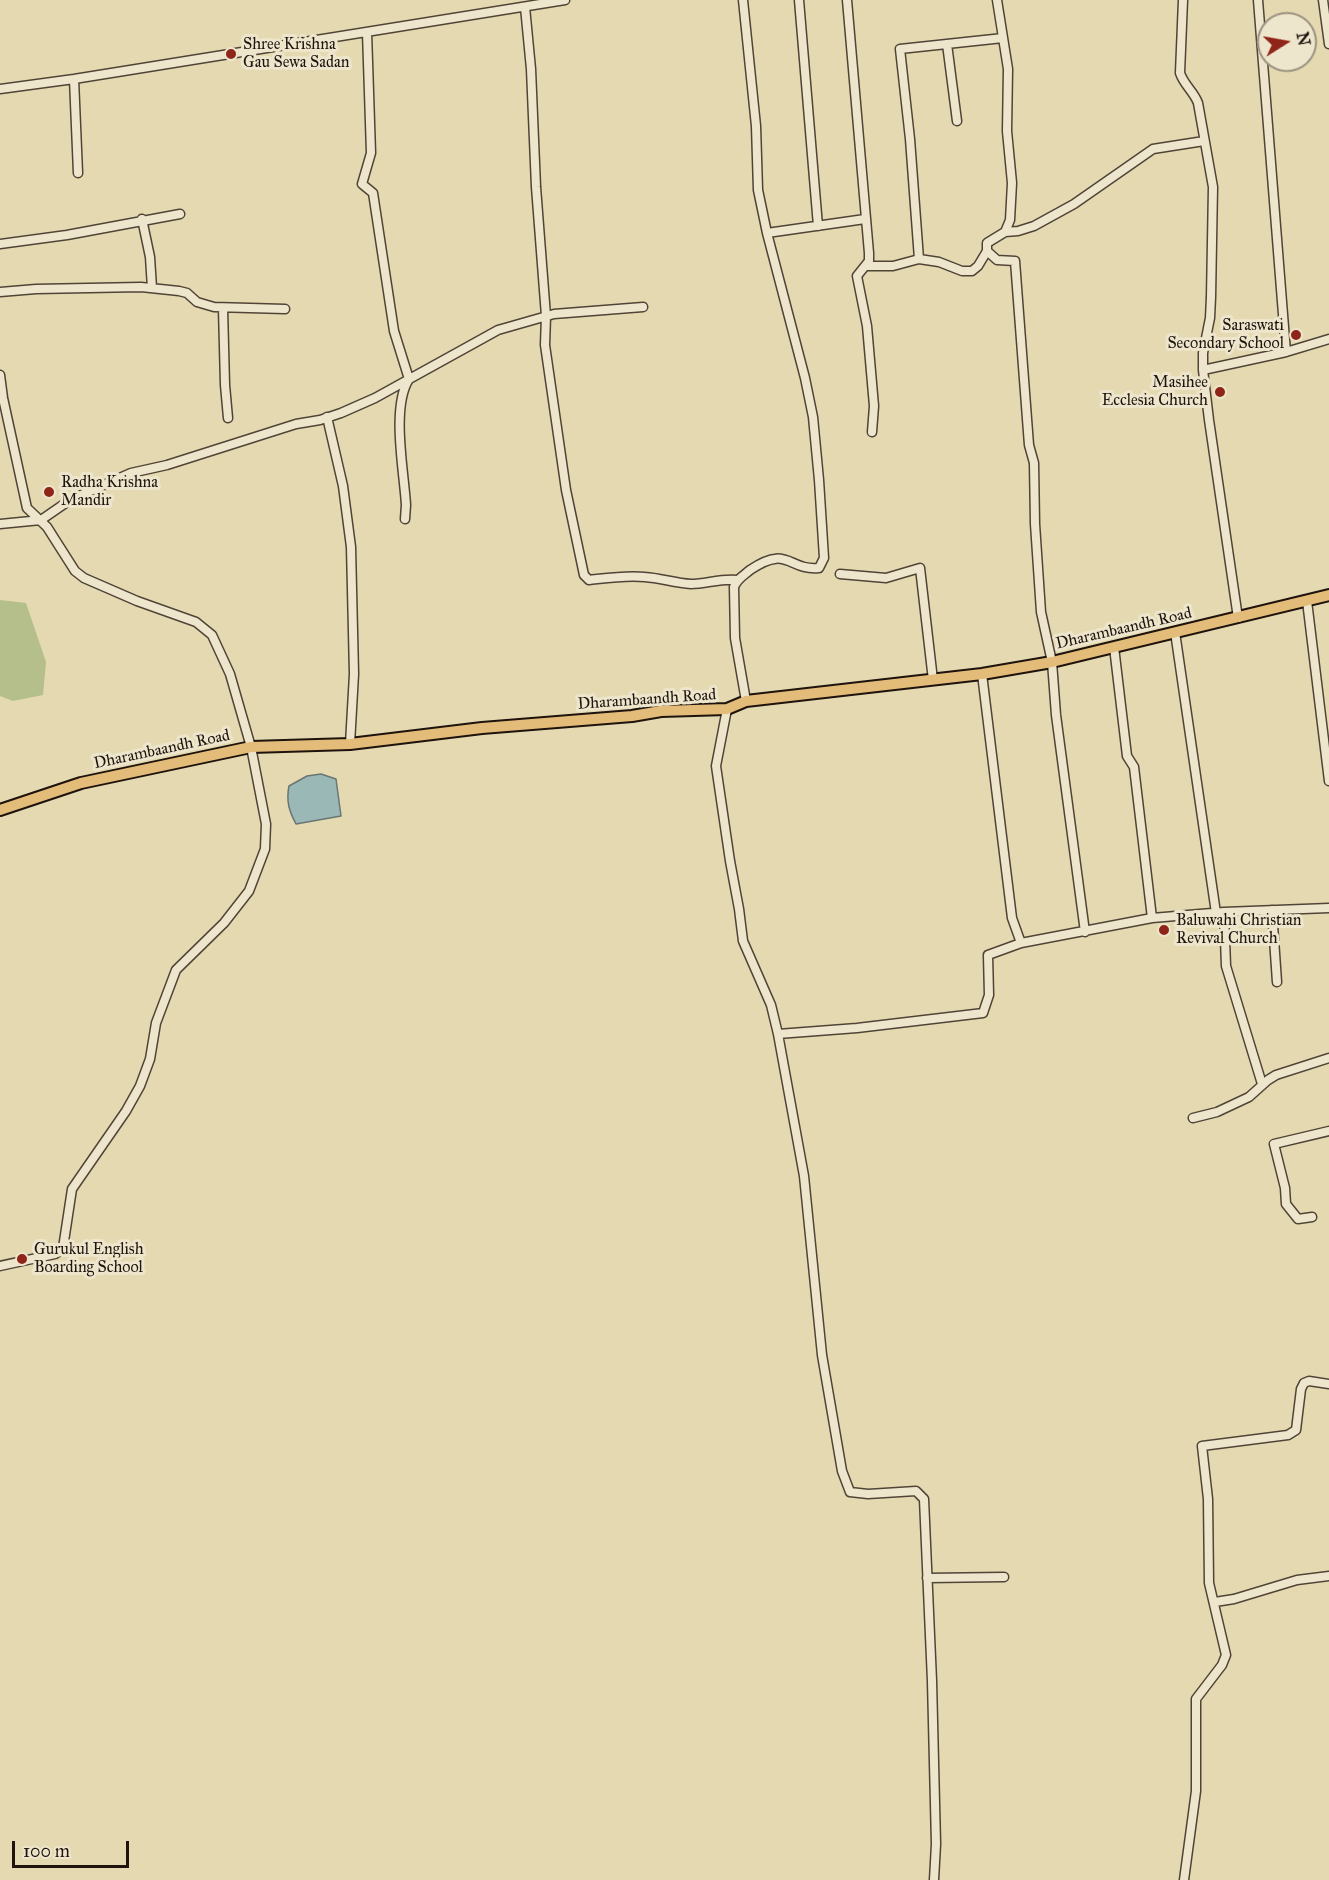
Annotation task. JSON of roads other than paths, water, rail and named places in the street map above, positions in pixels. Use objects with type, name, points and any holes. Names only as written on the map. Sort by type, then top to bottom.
[{"type":"main road","name":"Dharambaandh Road","points":[[0,810],[81,783],[251,747],[350,744],[482,728],[620,717],[661,711],[727,709],[746,701],[982,674],[1052,662],[1329,595]]},
{"type":"street","points":[[0,89],[565,0]]},
{"type":"street","points":[[742,0],[756,126],[758,190],[813,417],[824,558],[819,568],[813,569],[773,558],[764,561],[737,580],[734,587],[735,638],[746,701]]},
{"type":"street","points":[[800,0],[818,226]]},
{"type":"street","points":[[847,0],[869,253],[869,261],[857,276],[867,326],[874,406],[872,432]]},
{"type":"street","points":[[997,0],[1008,69],[1007,131],[1012,183],[1010,220],[1005,232]]},
{"type":"street","points":[[1183,0],[1180,73],[1195,94],[1198,103],[1213,187],[1210,318],[1203,353],[1203,370],[1238,618]]},
{"type":"street","points":[[1258,0],[1286,352]]},
{"type":"street","points":[[1323,0],[1329,44]]},
{"type":"street","points":[[525,7],[546,316],[545,345],[563,468],[584,575],[589,580],[631,576],[693,584],[728,579],[737,580]]},
{"type":"street","points":[[367,32],[371,153],[362,184],[373,193],[394,331],[409,379],[403,389],[399,406],[405,519]]},
{"type":"street","points":[[919,259],[900,49],[1003,38]]},
{"type":"street","points":[[948,44],[957,121]]},
{"type":"street","points":[[74,79],[78,173]]},
{"type":"street","points":[[866,266],[893,266],[919,259],[939,262],[962,271],[972,271],[987,251],[987,243],[1005,232],[1034,226],[1074,204],[1153,149],[1204,141]]},
{"type":"street","points":[[0,244],[67,235],[142,219],[180,214]]},
{"type":"street","points":[[142,219],[150,257],[152,288]]},
{"type":"street","points":[[767,233],[865,219]]},
{"type":"street","points":[[987,251],[997,260],[1015,261],[1029,445],[1034,463],[1035,524],[1041,612],[1052,662],[1056,715],[1085,932]]},
{"type":"street","points":[[0,292],[72,288],[152,288],[187,293],[202,304],[223,308],[285,309]]},
{"type":"street","points":[[0,524],[41,520],[70,500],[131,473],[167,465],[296,424],[327,417],[375,398],[498,330],[546,316],[644,307]]},
{"type":"street","points":[[223,308],[228,418]]},
{"type":"street","points":[[1203,370],[1286,352],[1329,339]]},
{"type":"street","points":[[0,375],[27,508],[33,516],[41,520],[75,571],[84,578],[137,601],[196,622],[213,635],[230,674],[251,747],[266,824],[261,863],[249,891],[224,923],[176,970],[156,1023],[150,1059],[140,1086],[126,1111],[72,1188],[63,1248],[54,1254],[0,1266]]},
{"type":"street","points":[[327,417],[343,486],[351,547],[354,674],[350,744]]},
{"type":"street","points":[[840,574],[886,578],[921,568],[933,680]]},
{"type":"street","points":[[1307,601],[1329,781]]},
{"type":"street","points":[[1175,632],[1220,913],[1226,966],[1262,1084]]},
{"type":"street","points":[[1114,647],[1127,756],[1134,767],[1152,918]]},
{"type":"street","points":[[982,674],[1012,918],[1021,944]]},
{"type":"street","points":[[727,709],[716,766],[726,839],[740,909],[743,941],[771,1005],[778,1034],[804,1176],[822,1355],[842,1471],[850,1492],[868,1494],[916,1491],[924,1499],[936,1844],[934,1880]]},
{"type":"street","points":[[778,1034],[857,1028],[982,1013],[989,995],[988,955],[1021,944],[1152,918],[1329,908]]},
{"type":"street","points":[[1272,910],[1277,982]]},
{"type":"street","points":[[1193,1118],[1217,1113],[1249,1097],[1262,1084],[1276,1075],[1329,1058]]},
{"type":"street","points":[[1312,1217],[1298,1219],[1286,1204],[1285,1188],[1274,1144],[1329,1131]]},
{"type":"street","points":[[1184,1880],[1196,1791],[1196,1699],[1222,1665],[1226,1655],[1209,1583],[1208,1499],[1202,1446],[1288,1435],[1296,1430],[1300,1389],[1304,1383],[1309,1381],[1329,1383]]},
{"type":"street","points":[[1215,1602],[1234,1599],[1297,1580],[1329,1576]]},
{"type":"street","points":[[927,1578],[1004,1577]]},
{"type":"water","points":[[321,774],[336,779],[341,816],[296,824],[289,806],[289,786],[307,776]]},
{"type":"place","name":"Shree Krishna Gau Sewa Sadan","points":[[231,54]]},
{"type":"place","name":"Saraswati Secondary School","points":[[1296,335]]},
{"type":"place","name":"Masihee Ecclesia Church","points":[[1220,392]]},
{"type":"place","name":"Radha Krishna Mandir","points":[[49,492]]},
{"type":"place","name":"Baluwahi Christian Revival Church","points":[[1164,930]]},
{"type":"place","name":"Gurukul English Boarding School","points":[[22,1259]]}]
